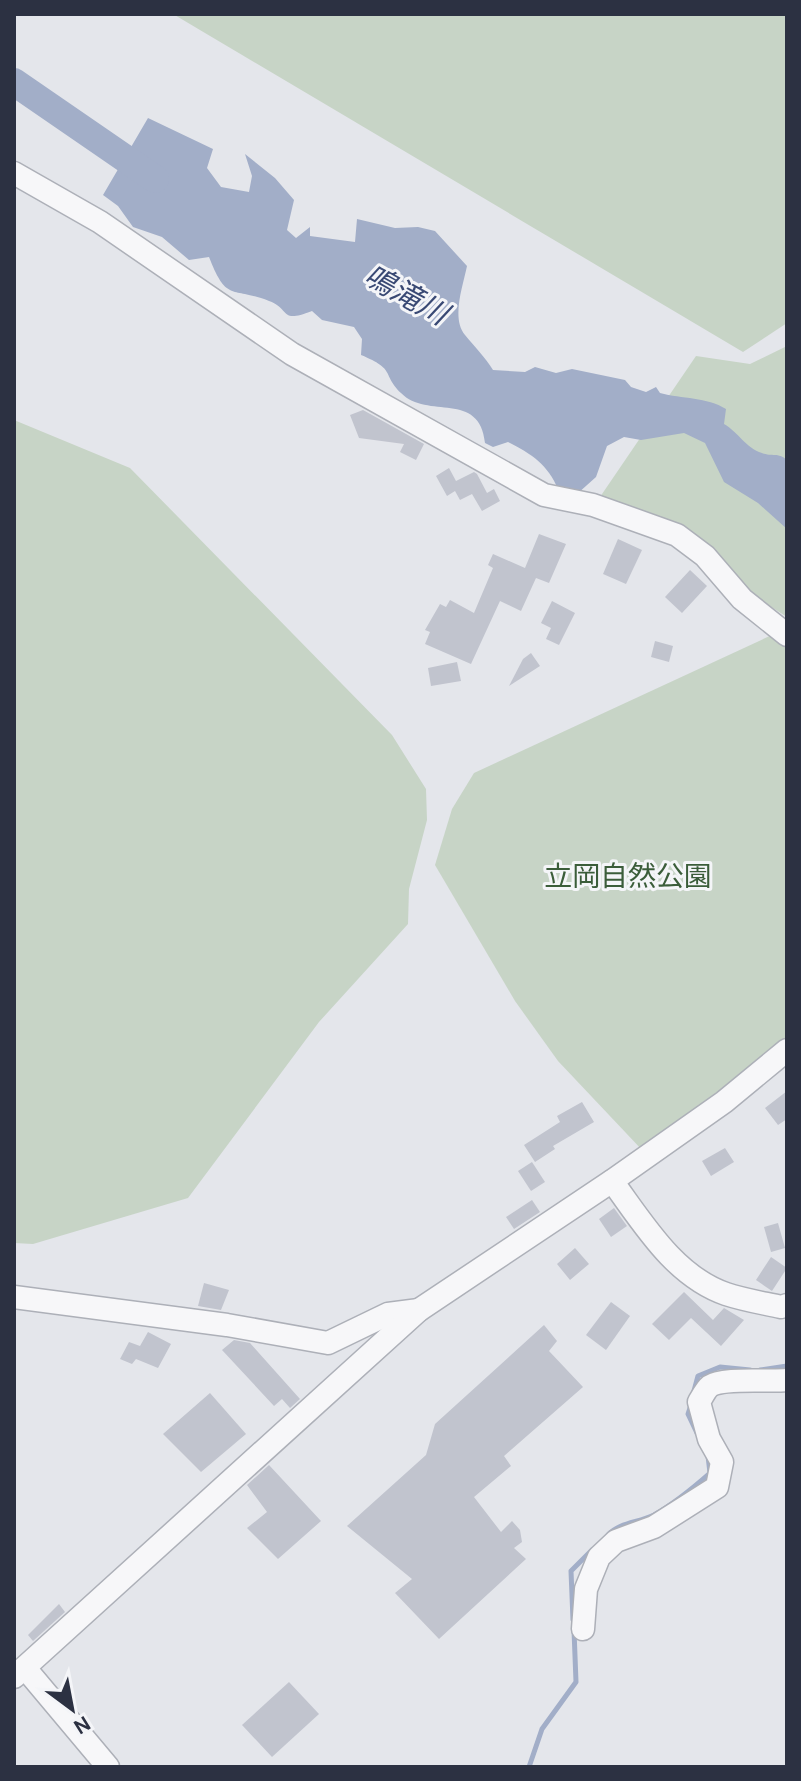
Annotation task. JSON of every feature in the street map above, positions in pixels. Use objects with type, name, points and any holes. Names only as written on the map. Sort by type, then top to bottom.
[{"type":"street","points":[[14,173],[100,222],[292,354],[544,495],[593,505],[677,535],[705,556],[742,599],[787,635]]},
{"type":"street","points":[[108,1767],[20,1672],[419,1310],[724,1102],[787,1050]]},
{"type":"street","points":[[612,1181],[659,1245],[681,1268],[724,1294],[781,1307],[787,1305]]},
{"type":"street","points":[[14,1297],[328,1343],[388,1314],[419,1310]]},
{"type":"street","points":[[583,1629],[586,1589],[599,1557],[616,1541],[654,1527],[717,1487],[722,1462],[709,1439],[699,1402],[709,1386],[726,1381],[787,1380]]},
{"type":"green space","points":[[173,14],[787,14],[787,323],[743,352]]},
{"type":"green space","points":[[787,346],[787,617],[600,497],[696,356],[750,364]]},
{"type":"green space","points":[[14,420],[130,468],[392,735],[426,789],[427,820],[409,889],[408,924],[319,1022],[188,1198],[33,1244],[14,1243]]},
{"type":"green space","name":"立岡自然公園","points":[[787,628],[787,1038],[643,1151],[558,1061],[515,1001],[435,865],[452,809],[474,773]]},
{"type":"water","points":[[148,118],[213,149],[207,168],[221,187],[249,192],[252,176],[245,154],[275,178],[294,200],[287,230],[296,238],[310,227],[310,236],[355,242],[357,219],[395,228],[418,227],[435,231],[467,266],[458,311],[461,328],[493,370],[525,372],[535,367],[556,373],[572,369],[625,380],[631,387],[646,392],[656,387],[660,393],[703,400],[726,409],[724,424],[747,444],[756,451],[787,460],[787,529],[758,503],[724,482],[705,443],[684,433],[641,440],[624,437],[607,446],[596,477],[577,494],[558,489],[544,467],[525,451],[508,442],[493,447],[485,443],[481,427],[473,417],[463,411],[412,401],[401,393],[380,364],[361,355],[362,339],[354,327],[322,320],[312,311],[290,316],[276,304],[232,291],[221,281],[209,257],[189,260],[162,237],[133,227],[118,206],[103,195]]},
{"type":"building","points":[[363,410],[424,444],[416,460],[400,452],[404,444],[359,438],[350,415]]},
{"type":"building","points":[[449,468],[456,481],[474,472],[487,493],[494,489],[500,501],[482,511],[472,494],[460,500],[455,491],[447,496],[436,476]]},
{"type":"building","points":[[539,534],[566,544],[549,583],[536,578],[521,611],[500,601],[471,664],[425,644],[430,632],[425,630],[440,604],[446,607],[450,600],[474,613],[493,568],[488,565],[493,554],[525,568]]},
{"type":"building","points":[[618,539],[642,550],[626,584],[603,574]]},
{"type":"building","points":[[690,570],[707,586],[682,613],[665,597]]},
{"type":"building","points":[[552,601],[575,613],[559,645],[546,639],[551,628],[541,623]]},
{"type":"building","points":[[655,641],[673,646],[669,662],[651,657]]},
{"type":"building","points":[[531,653],[540,666],[509,686],[523,659]]},
{"type":"building","points":[[457,662],[461,681],[431,686],[428,668]]},
{"type":"building","points":[[787,1091],[787,1119],[778,1125],[765,1108]]},
{"type":"building","points":[[582,1102],[594,1122],[553,1146],[555,1149],[535,1162],[524,1145],[560,1122],[557,1116]]},
{"type":"building","points":[[725,1148],[734,1162],[711,1176],[702,1161]]},
{"type":"building","points":[[532,1162],[545,1182],[531,1191],[518,1171]]},
{"type":"building","points":[[532,1200],[540,1212],[514,1229],[506,1217]]},
{"type":"building","points":[[614,1208],[627,1226],[611,1237],[599,1219]]},
{"type":"building","points":[[778,1223],[785,1248],[771,1252],[764,1227]]},
{"type":"building","points":[[575,1248],[589,1264],[570,1280],[557,1264]]},
{"type":"building","points":[[771,1257],[787,1268],[772,1291],[756,1280]]},
{"type":"building","points":[[204,1283],[229,1290],[221,1310],[198,1306]]},
{"type":"building","points":[[684,1292],[713,1320],[724,1308],[744,1320],[721,1346],[691,1318],[669,1340],[652,1324]]},
{"type":"building","points":[[611,1302],[630,1316],[606,1350],[586,1335]]},
{"type":"building","points":[[544,1325],[557,1341],[549,1351],[583,1387],[504,1456],[511,1466],[474,1497],[501,1532],[512,1521],[520,1530],[522,1542],[514,1548],[526,1559],[439,1639],[395,1593],[412,1579],[347,1526],[426,1455],[435,1424]]},
{"type":"building","points":[[148,1332],[171,1344],[158,1368],[136,1359],[132,1364],[120,1359],[129,1342],[140,1346]]},
{"type":"building","points":[[234,1340],[250,1343],[300,1399],[290,1408],[282,1399],[274,1406],[222,1350]]},
{"type":"building","points":[[210,1393],[246,1434],[201,1472],[163,1434]]},
{"type":"building","points":[[269,1465],[321,1521],[278,1559],[247,1528],[267,1512],[247,1485]]},
{"type":"building","points":[[59,1604],[65,1612],[33,1641],[28,1635]]},
{"type":"building","points":[[289,1682],[319,1714],[272,1757],[242,1725]]},
{"type":"waterway","name":"鳴滝川","points":[[14,82],[155,179]]},
{"type":"waterway","points":[[760,1370],[787,1366]]},
{"type":"waterway","points":[[694,1391],[698,1376],[720,1367],[750,1370]]},
{"type":"waterway","points":[[691,1405],[688,1414],[697,1433]]},
{"type":"waterway","points":[[608,1535],[624,1525],[654,1515],[690,1490],[710,1473],[708,1456]]},
{"type":"waterway","points":[[573,1620],[571,1571],[592,1550]]},
{"type":"waterway","points":[[529,1767],[542,1729],[576,1682],[574,1630]]}]
